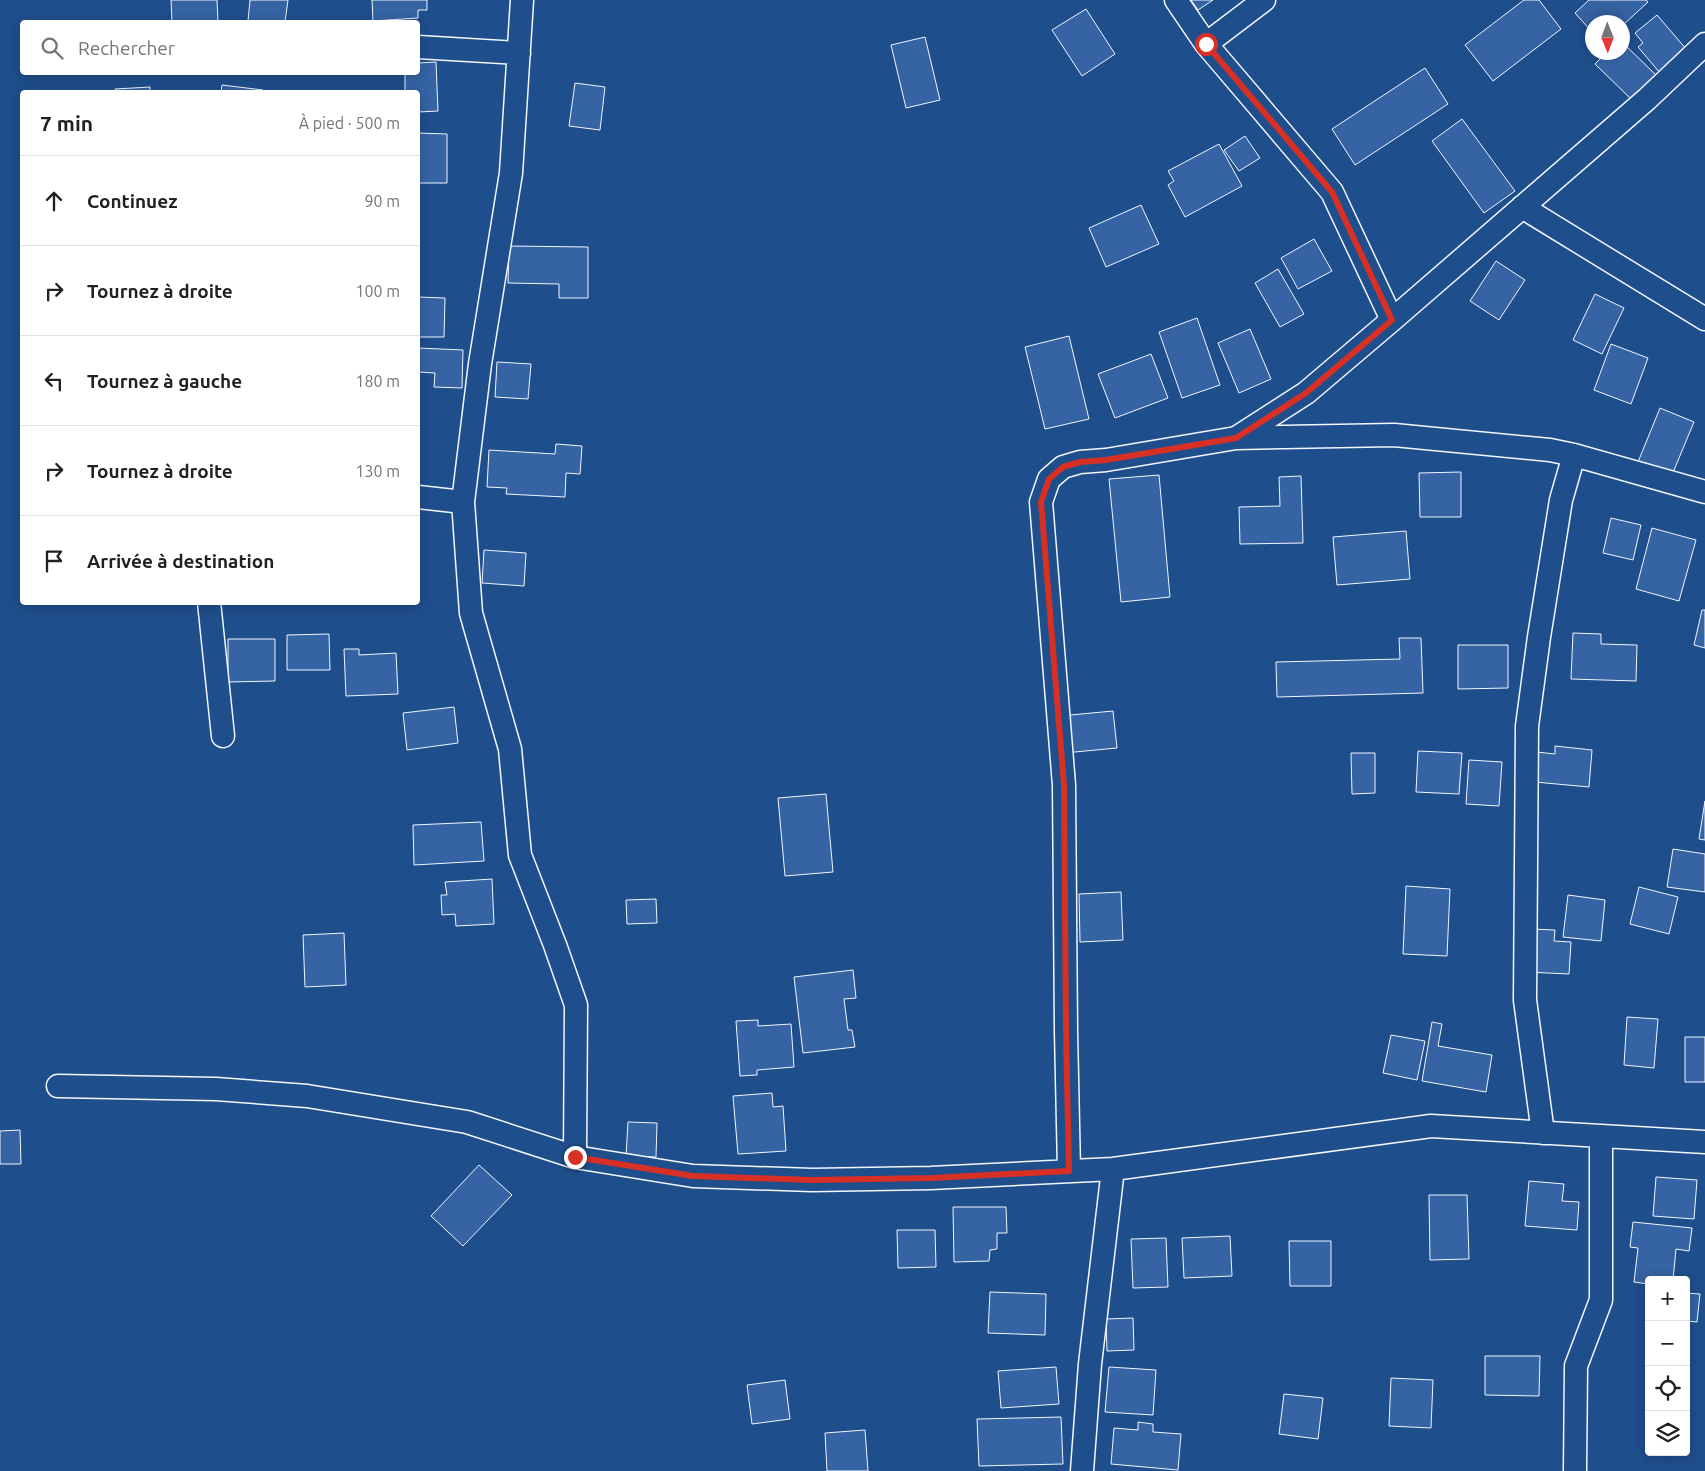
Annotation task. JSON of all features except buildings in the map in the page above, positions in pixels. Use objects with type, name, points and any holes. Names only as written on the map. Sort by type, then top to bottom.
[{"type":"street","points":[[522,0],[511,173],[480,364],[463,502],[472,613],[510,750],[520,855],[576,1005],[575,1157]]},
{"type":"street","points":[[1176,0],[1206,44],[1332,192],[1392,320]]},
{"type":"street","points":[[1206,44],[1264,0]]},
{"type":"street","points":[[1236,438],[1306,393],[1647,99],[1705,44]]},
{"type":"street","points":[[420,48],[518,53]]},
{"type":"street","points":[[1522,207],[1705,319]]},
{"type":"street","points":[[1069,1171],[1064,785],[1041,502],[1049,479],[1063,467],[1080,462],[1106,460],[1236,438],[1394,435],[1550,450],[1705,492]]},
{"type":"street","points":[[1543,1133],[1525,1000],[1527,726],[1561,500],[1574,456]]},
{"type":"street","points":[[420,497],[463,502]]},
{"type":"street","points":[[209,605],[223,736]]},
{"type":"street","points":[[58,1086],[216,1089],[307,1096],[467,1122],[575,1157],[693,1176],[802,1180],[931,1178],[1114,1169],[1431,1126],[1705,1142]]},
{"type":"street","points":[[1575,1471],[1576,1366],[1601,1300],[1601,1136]]},
{"type":"street","points":[[1082,1471],[1090,1364],[1114,1169]]},
{"type":"route","points":[[575,1157],[693,1176],[812,1180],[931,1178],[1069,1171],[1064,785],[1041,502],[1049,479],[1063,467],[1080,462],[1106,460],[1236,438],[1306,393],[1392,320],[1332,192],[1206,44]]}]
